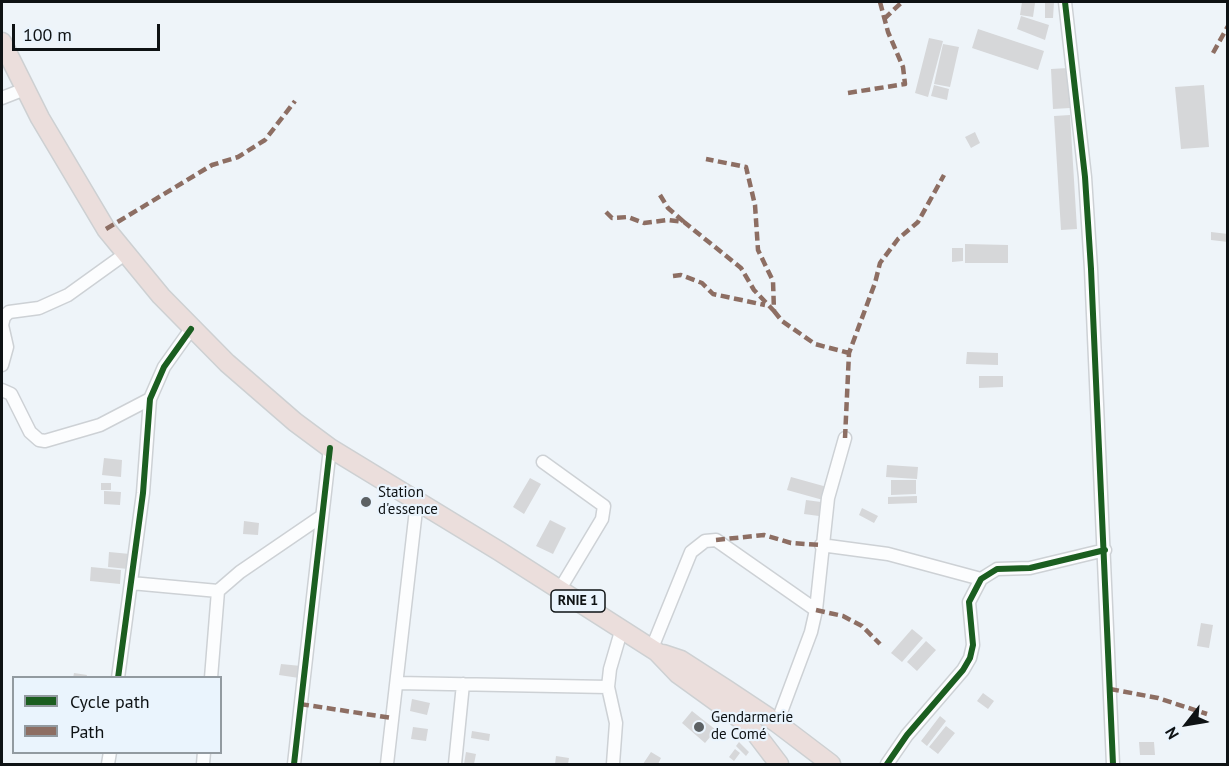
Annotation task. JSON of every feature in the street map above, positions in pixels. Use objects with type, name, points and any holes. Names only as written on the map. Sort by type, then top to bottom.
[{"type":"highway","name":"RNIE 1","points":[[2,42],[25,89],[87,200],[125,254],[191,328],[256,390],[330,448],[560,589],[654,650],[678,674],[750,726],[779,765]]},
{"type":"highway","name":"RNIE 1","points":[[654,650],[681,660],[777,723],[831,765]]},
{"type":"street","points":[[1065,2],[1086,189],[1105,550],[1113,765]]},
{"type":"street","points":[[2,98],[25,89]]},
{"type":"street","points":[[2,365],[7,347],[2,325],[3,317],[9,312],[39,308],[68,295],[125,254]]},
{"type":"street","points":[[118,676],[143,493],[150,399],[164,367],[191,328]]},
{"type":"street","points":[[2,390],[11,394],[30,432],[45,441],[100,425],[150,399]]},
{"type":"street","points":[[777,723],[802,658],[816,610],[821,545],[828,498],[845,438]]},
{"type":"street","points":[[294,765],[330,448]]},
{"type":"street","points":[[543,462],[604,506],[602,519],[560,589]]},
{"type":"street","points":[[387,765],[417,501]]},
{"type":"street","points":[[211,676],[218,591],[240,572],[322,516]]},
{"type":"street","points":[[654,650],[691,552],[705,541],[716,540],[816,610]]},
{"type":"street","points":[[821,545],[888,554],[981,579]]},
{"type":"street","points":[[887,765],[907,735],[963,670],[974,645],[969,602],[981,579],[997,569],[1030,568],[1105,550]]},
{"type":"street","points":[[131,583],[218,591]]},
{"type":"street","points":[[613,765],[616,723],[608,687],[610,669],[622,628]]},
{"type":"street","points":[[397,683],[608,687]]},
{"type":"street","points":[[455,765],[463,684]]},
{"type":"building","points":[[1022,2],[1035,3],[1033,17],[1020,15]]},
{"type":"building","points":[[1045,2],[1054,2],[1053,18],[1045,18]]},
{"type":"building","points":[[1021,16],[1049,25],[1045,40],[1017,29]]},
{"type":"building","points":[[978,29],[1044,51],[1038,70],[972,48]]},
{"type":"building","points":[[929,38],[943,41],[928,97],[915,93]]},
{"type":"building","points":[[943,44],[959,47],[950,87],[934,84]]},
{"type":"building","points":[[1068,68],[1070,108],[1053,109],[1051,69]]},
{"type":"building","points":[[934,85],[949,89],[947,100],[931,96]]},
{"type":"building","points":[[1204,85],[1209,147],[1181,149],[1175,87]]},
{"type":"building","points":[[1070,115],[1077,229],[1061,230],[1054,116]]},
{"type":"building","points":[[975,132],[980,143],[971,148],[965,137]]},
{"type":"building","points":[[1211,232],[1228,234],[1228,242],[1211,240]]},
{"type":"building","points":[[965,244],[1008,245],[1008,263],[965,263]]},
{"type":"building","points":[[952,248],[963,248],[963,261],[952,262]]},
{"type":"building","points":[[967,352],[998,353],[998,365],[966,364]]},
{"type":"building","points":[[979,376],[1003,376],[1003,387],[979,388]]},
{"type":"building","points":[[104,458],[122,460],[121,477],[102,475]]},
{"type":"building","points":[[887,465],[918,467],[917,479],[886,477]]},
{"type":"building","points":[[791,477],[827,487],[823,500],[787,490]]},
{"type":"building","points":[[530,478],[541,484],[524,514],[513,507]]},
{"type":"building","points":[[891,480],[916,480],[916,494],[891,495]]},
{"type":"building","points":[[101,483],[111,483],[111,490],[101,490]]},
{"type":"building","points":[[104,491],[121,492],[120,505],[104,504]]},
{"type":"building","points":[[917,496],[917,503],[888,504],[888,497]]},
{"type":"building","points":[[806,500],[821,502],[819,516],[804,514]]},
{"type":"building","points":[[862,508],[878,516],[874,523],[859,515]]},
{"type":"building","points":[[550,520],[566,528],[553,554],[536,546]]},
{"type":"building","points":[[244,521],[259,523],[258,535],[243,534]]},
{"type":"building","points":[[109,552],[130,554],[128,569],[108,567]]},
{"type":"building","points":[[91,567],[121,570],[120,584],[90,581]]},
{"type":"building","points":[[1201,623],[1213,625],[1209,648],[1197,646]]},
{"type":"building","points":[[912,629],[923,638],[902,662],[891,653]]},
{"type":"building","points":[[926,641],[936,650],[917,671],[907,662]]},
{"type":"building","points":[[281,664],[301,666],[299,678],[279,675]]},
{"type":"building","points":[[74,673],[87,675],[87,676],[73,676]]},
{"type":"building","points":[[983,693],[994,701],[988,709],[977,701]]},
{"type":"building","points":[[412,699],[430,703],[427,715],[410,711]]},
{"type":"building","name":"Gendarmerie de Comé","points":[[692,711],[716,730],[705,743],[682,723]]},
{"type":"building","points":[[940,716],[946,721],[927,746],[921,741]]},
{"type":"building","points":[[946,726],[955,733],[938,754],[929,747]]},
{"type":"building","points":[[413,727],[428,729],[426,741],[411,739]]},
{"type":"building","points":[[472,731],[490,734],[489,741],[471,738]]},
{"type":"building","points":[[739,742],[749,752],[746,756],[736,746]]},
{"type":"building","points":[[1139,742],[1154,742],[1155,755],[1140,755]]},
{"type":"building","points":[[735,749],[740,753],[734,761],[729,757]]},
{"type":"building","points":[[466,752],[476,754],[474,764],[464,764]]},
{"type":"building","points":[[651,752],[661,758],[658,764],[643,764]]},
{"type":"building","points":[[556,756],[569,758],[568,764],[555,764]]},
{"type":"marked path","points":[[848,93],[905,84],[903,67],[888,32],[880,2]]},
{"type":"marked path","points":[[884,19],[902,2]]},
{"type":"marked path","points":[[1213,53],[1228,26]]},
{"type":"marked path","points":[[106,229],[212,165],[238,157],[265,140],[295,101]]},
{"type":"marked path","points":[[606,212],[612,218],[628,217],[644,223],[668,220],[684,222],[741,268],[754,290],[774,311],[773,281],[758,250],[755,205],[746,167],[706,159]]},
{"type":"marked path","points":[[845,438],[849,353],[880,263],[898,239],[918,222],[944,175]]},
{"type":"marked path","points":[[660,195],[668,208],[684,222]]},
{"type":"marked path","points":[[673,276],[681,275],[702,283],[713,294],[765,305]]},
{"type":"marked path","points":[[774,311],[782,321],[815,344],[849,353]]},
{"type":"marked path","points":[[716,540],[764,535],[791,543],[821,545]]},
{"type":"marked path","points":[[816,610],[843,616],[862,626],[880,644]]},
{"type":"marked path","points":[[1110,689],[1158,698],[1207,714]]},
{"type":"marked path","points":[[300,704],[392,718]]},
{"type":"cycle path","points":[[1065,2],[1085,177],[1091,269],[1113,764]]},
{"type":"cycle path","points":[[118,676],[143,493],[150,399],[164,367],[191,329]]},
{"type":"cycle path","points":[[294,764],[330,448]]},
{"type":"cycle path","points":[[887,764],[907,735],[963,670],[970,658],[973,645],[969,602],[981,579],[997,569],[1030,568],[1105,550]]},
{"type":"place","name":"Station d'essence","points":[[366,502]]},
{"type":"place","name":"Gendarmerie de Comé","points":[[699,727]]}]
